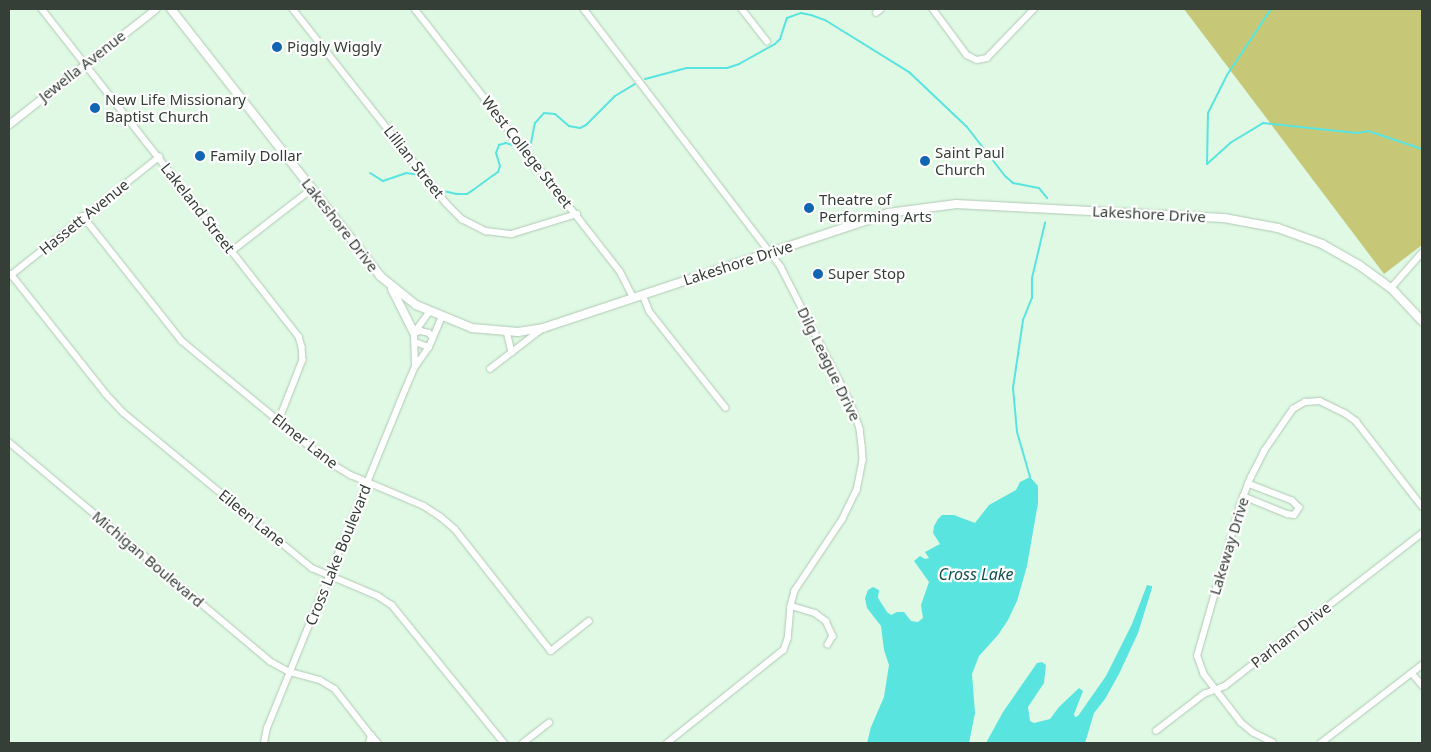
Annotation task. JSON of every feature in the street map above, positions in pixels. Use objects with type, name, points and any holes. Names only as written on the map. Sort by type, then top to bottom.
[{"type":"main road","name":"Lakeshore Drive","points":[[171,9],[366,260],[392,287],[429,312],[472,328],[507,332],[543,328],[888,213],[956,204],[1243,220],[1308,238],[1347,257],[1391,288],[1422,321]]},
{"type":"main road","points":[[392,287],[414,333]]},
{"type":"street","name":"Lakeland Street","points":[[42,9],[301,342],[303,352],[301,368],[279,421]]},
{"type":"street","name":"Jewella Avenue","points":[[9,124],[155,9]]},
{"type":"street","name":"Lillian Street","points":[[293,9],[446,203],[462,219],[486,231],[512,234],[577,214]]},
{"type":"street","name":"West College Street","points":[[415,9],[577,214],[620,271],[634,298]]},
{"type":"street","name":"Dilg League Drive","points":[[584,9],[771,252],[850,401],[860,429],[862,445],[861,475],[851,504],[800,582],[791,606],[788,640],[780,655],[668,743]]},
{"type":"street","points":[[742,9],[767,41]]},
{"type":"street","points":[[933,9],[968,55],[977,60],[986,58],[1034,9]]},
{"type":"street","name":"Hassett Avenue","points":[[10,275],[159,157]]},
{"type":"street","points":[[232,251],[312,189]]},
{"type":"street","name":"Elmer Lane","points":[[83,216],[182,341],[329,462],[368,482],[424,506],[449,523],[551,651],[589,621]]},
{"type":"street","points":[[1391,288],[1422,253]]},
{"type":"street","name":"Eileen Lane","points":[[10,275],[106,394],[124,413],[312,568],[378,596],[392,605],[504,743]]},
{"type":"street","points":[[643,295],[650,312],[726,408]]},
{"type":"street","points":[[414,333],[429,312]]},
{"type":"street","name":"Cross Lake Boulevard","points":[[264,743],[267,728],[415,367],[429,346],[442,317]]},
{"type":"street","points":[[490,369],[543,328]]},
{"type":"street","points":[[414,333],[421,331],[429,333],[433,338]]},
{"type":"street","points":[[507,332],[512,352]]},
{"type":"street","name":"Cross Lake Boulevard","points":[[414,333],[415,367]]},
{"type":"street","points":[[415,342],[429,346]]},
{"type":"street","name":"Lakeway Drive","points":[[1273,743],[1246,729],[1200,669],[1198,650],[1243,496],[1264,451],[1293,409],[1301,403],[1316,400],[1351,416],[1361,426],[1422,506]]},
{"type":"street","name":"Michigan Boulevard","points":[[9,442],[271,662],[290,672],[320,680],[331,686],[378,743]]},
{"type":"street","points":[[1243,496],[1287,514],[1294,515],[1299,508],[1292,501],[1248,484]]},
{"type":"street","name":"Parham Drive","points":[[1156,731],[1204,694],[1225,686],[1422,533]]},
{"type":"street","points":[[791,606],[814,612],[826,621],[833,636],[828,644]]},
{"type":"street","points":[[1321,743],[1422,665]]},
{"type":"street","points":[[1412,673],[1422,686]]},
{"type":"street","points":[[523,743],[549,723]]},
{"type":"street","points":[[369,743],[371,735]]},
{"type":"street","points":[[497,735],[497,743]]},
{"type":"green space","points":[[1184,9],[1422,9],[1422,245],[1384,274]]},
{"type":"water","name":"Cross Lake","points":[[1030,477],[1038,486],[1038,503],[1027,566],[1017,601],[1008,620],[998,635],[979,656],[972,674],[975,713],[969,743],[867,743],[871,727],[884,697],[889,665],[884,650],[881,626],[867,608],[865,598],[868,590],[873,587],[879,590],[878,598],[891,615],[897,612],[904,612],[911,621],[918,622],[923,618],[921,605],[929,582],[914,561],[920,556],[925,559],[929,558],[925,552],[940,544],[933,533],[938,519],[942,515],[954,515],[975,523],[989,505],[1016,490],[1020,482]]},
{"type":"water","points":[[1147,585],[1152,586],[1152,588],[1138,633],[1119,674],[1105,699],[1094,713],[1085,743],[986,743],[1003,712],[1037,663],[1042,662],[1046,665],[1044,683],[1028,707],[1030,721],[1034,723],[1050,719],[1059,707],[1079,688],[1083,691],[1074,714],[1075,717],[1078,716],[1106,676],[1132,624]]},
{"type":"waterway","points":[[1207,164],[1208,113],[1227,75],[1271,9]]},
{"type":"waterway","points":[[645,79],[687,68],[727,68],[739,64],[775,44],[780,39],[787,18],[801,13],[811,15],[825,20],[909,72],[967,127],[1005,176],[1013,183],[1039,188],[1047,198]]},
{"type":"waterway","points":[[525,146],[531,143],[535,123],[544,113],[555,114],[569,126],[580,128],[586,125],[615,96],[635,84]]},
{"type":"waterway","points":[[1207,164],[1230,143],[1263,123],[1356,133],[1368,131],[1422,149]]},
{"type":"waterway","points":[[439,190],[456,194],[467,194],[498,172],[500,166],[496,153],[499,145],[506,143],[518,147]]},
{"type":"waterway","points":[[370,173],[383,181],[406,173],[420,175]]},
{"type":"waterway","points":[[1030,477],[1017,432],[1013,388],[1023,320],[1032,298],[1032,278],[1045,223]]},
{"type":"place","name":"Piggly Wiggly","points":[[277,47]]},
{"type":"place","name":"New Life Missionary Baptist Church","points":[[95,108]]},
{"type":"place","name":"Family Dollar","points":[[200,156]]},
{"type":"place","name":"Saint Paul Church","points":[[925,161]]},
{"type":"place","name":"Theatre of Performing Arts","points":[[809,208]]},
{"type":"place","name":"Super Stop","points":[[818,274]]}]
